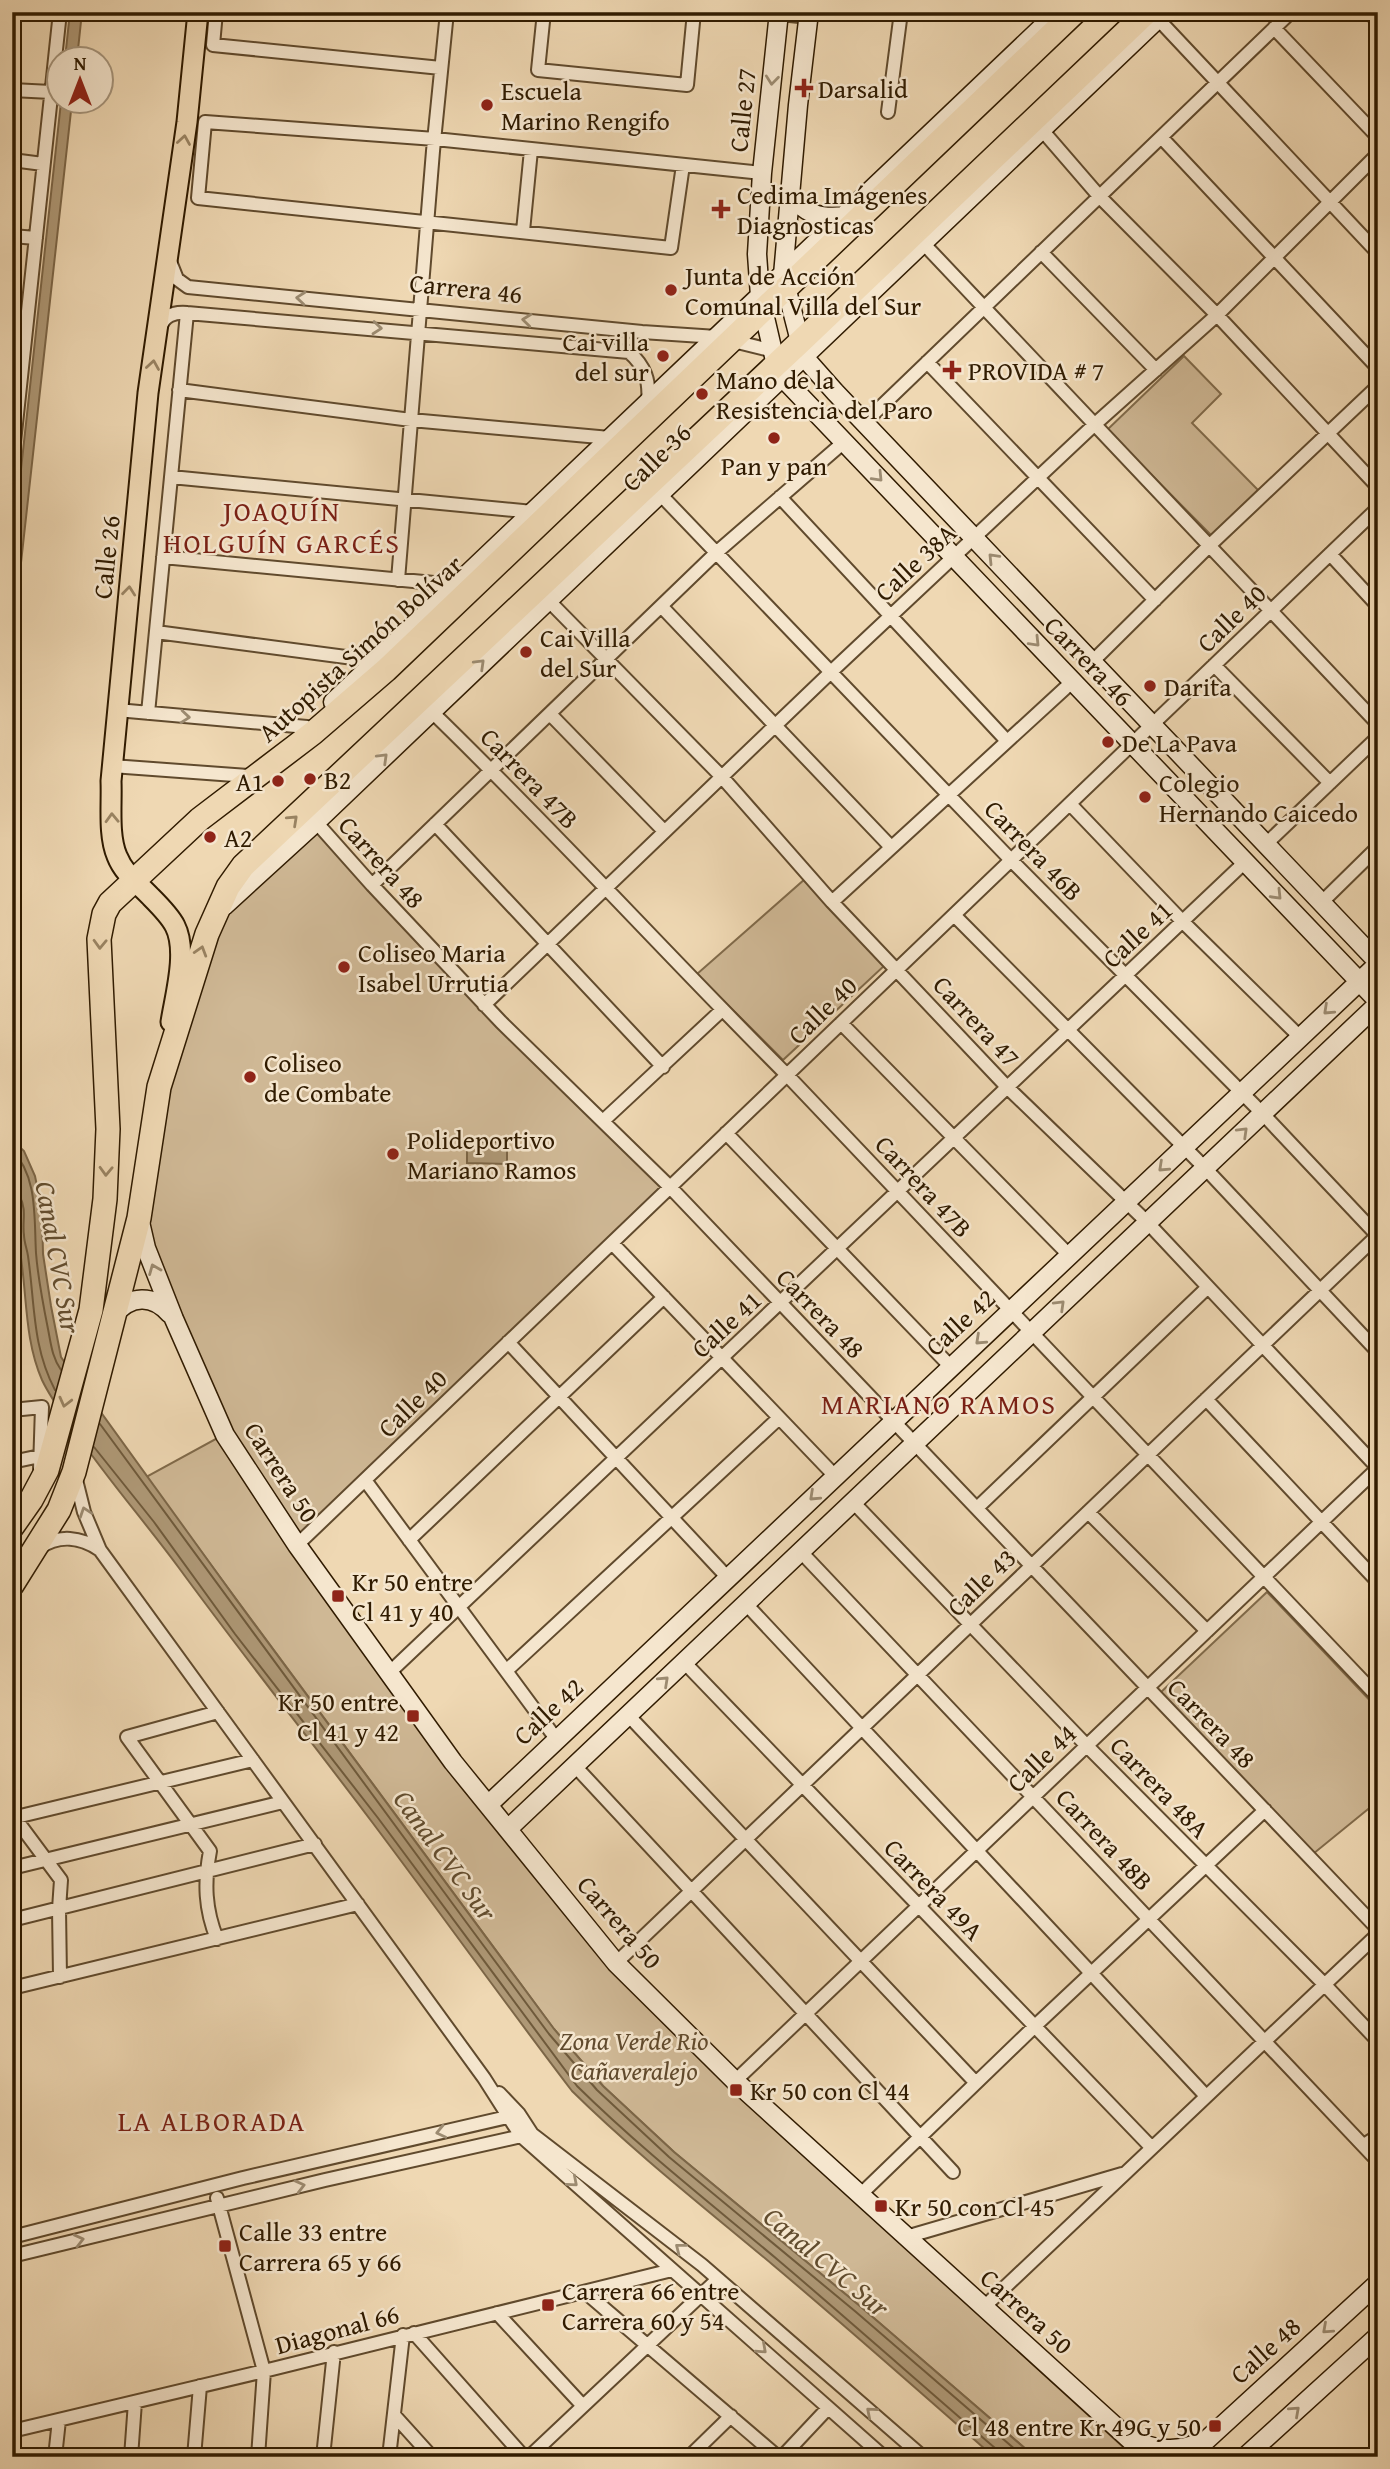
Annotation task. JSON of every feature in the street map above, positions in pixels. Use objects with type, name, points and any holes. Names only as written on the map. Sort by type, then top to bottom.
[{"type":"highway","name":"Autopista Simón Bolívar","points":[[14,1519],[47,1471],[48,1448],[90,1310],[105,1199],[108,1129],[99,939],[104,915],[116,897],[200,819],[313,733],[386,670],[576,479],[1061,13]]},
{"type":"highway","points":[[12,1585],[59,1510],[77,1464],[139,1218],[159,1087],[207,934],[229,887],[243,866],[698,447],[787,358],[1157,15]]},
{"type":"main road","name":"Calle 26","points":[[159,1087],[180,971],[180,957],[175,926],[134,880],[117,855],[113,838],[112,766],[148,393],[169,259],[198,12]]},
{"type":"main road","points":[[116,897],[133,894],[151,896]]},
{"type":"street","points":[[56,46],[60,12]]},
{"type":"street","points":[[216,12],[213,45],[441,68]]},
{"type":"street","points":[[398,580],[447,12]]},
{"type":"street","points":[[544,12],[538,70],[687,85],[694,12]]},
{"type":"street","points":[[759,12],[809,15],[790,193],[785,281]]},
{"type":"street","points":[[888,112],[901,12]]},
{"type":"street","points":[[864,422],[1291,12]]},
{"type":"street","points":[[1368,12],[1378,22]]},
{"type":"street","name":"Calle 27","points":[[762,303],[757,254],[762,173],[779,13]]},
{"type":"street","points":[[785,281],[844,216],[1061,13]]},
{"type":"street","points":[[787,358],[923,243],[1042,130],[1157,15],[1216,84],[1378,253]]},
{"type":"street","points":[[1274,28],[1378,137]]},
{"type":"street","points":[[12,90],[46,92]]},
{"type":"street","points":[[12,461],[15,403],[48,116]]},
{"type":"street","points":[[682,165],[671,248],[198,198],[205,122],[435,139],[762,173]]},
{"type":"street","points":[[1042,130],[1099,196],[1217,314],[1378,486]]},
{"type":"street","points":[[1161,137],[1378,369]]},
{"type":"street","points":[[523,231],[531,150]]},
{"type":"street","name":"Calle 38A","points":[[484,1005],[832,671],[1094,425],[1217,314],[1378,154]]},
{"type":"street","points":[[12,160],[43,164]]},
{"type":"street","points":[[790,193],[798,206],[812,214],[828,218],[844,216]]},
{"type":"street","points":[[12,236],[36,238]]},
{"type":"street","points":[[923,243],[1378,724]]},
{"type":"street","points":[[1041,252],[1156,370]]},
{"type":"street","name":"Carrera 46","points":[[169,259],[177,279],[188,287],[724,339],[787,358],[864,422],[1378,963]]},
{"type":"street","name":"Carrera 46","points":[[785,281],[787,358]]},
{"type":"street","name":"Carrera 46","points":[[762,303],[787,358],[844,442],[1378,1002]]},
{"type":"street","points":[[158,334],[167,316],[177,312],[629,352],[646,374],[649,383],[648,402]]},
{"type":"street","points":[[148,713],[187,313]]},
{"type":"street","points":[[12,324],[26,325]]},
{"type":"street","name":"Calle 36","points":[[200,819],[307,727],[533,512],[576,479],[610,438],[648,402],[724,339]]},
{"type":"street","points":[[927,362],[1155,600]]},
{"type":"street","points":[[1092,662],[1209,546],[1378,386]]},
{"type":"street","points":[[179,390],[411,420],[610,438]]},
{"type":"street","points":[[372,885],[717,552],[844,442]]},
{"type":"street","name":"Calle 36","points":[[217,914],[659,493],[698,447]]},
{"type":"street","points":[[171,477],[533,512]]},
{"type":"street","name":"Carrera 46B","points":[[659,493],[1011,860],[1262,1114],[1378,1236]]},
{"type":"street","points":[[780,497],[1007,741]]},
{"type":"street","name":"Calle 40","points":[[297,1545],[1378,508]]},
{"type":"street","points":[[1330,554],[1378,606]]},
{"type":"street","points":[[163,557],[455,585]]},
{"type":"street","name":"Carrera 47","points":[[548,600],[722,776],[832,902],[1008,1088],[1147,1222],[1378,1468]]},
{"type":"street","points":[[662,607],[891,847]]},
{"type":"street","points":[[156,632],[376,661]]},
{"type":"street","points":[[1214,665],[1330,783]]},
{"type":"street","points":[[832,902],[1073,681]]},
{"type":"street","points":[[117,710],[307,727]]},
{"type":"street","name":"Carrera 47B","points":[[431,711],[492,770],[787,1074],[1378,1698]]},
{"type":"street","points":[[550,714],[664,831]]},
{"type":"street","points":[[1266,844],[1378,737]]},
{"type":"street","points":[[112,766],[248,776]]},
{"type":"street","points":[[1070,804],[1182,922],[1300,1037]]},
{"type":"street","name":"Carrera 48","points":[[316,822],[484,1005],[670,1187],[1378,1931]]},
{"type":"street","points":[[435,824],[663,1067]]},
{"type":"street","points":[[1321,903],[1378,847]]},
{"type":"street","name":"Calle 41","points":[[389,1674],[1245,862]]},
{"type":"street","points":[[954,915],[1205,1168],[1378,1352]]},
{"type":"street","name":"Calle 42","points":[[488,1805],[1378,963]]},
{"type":"street","points":[[508,1829],[1378,1002]]},
{"type":"street","points":[[603,1121],[722,1010]]},
{"type":"street","points":[[841,1023],[1069,1255]]},
{"type":"street","points":[[726,1133],[951,1367]]},
{"type":"street","name":"Carrera 50","points":[[139,1218],[146,1248],[174,1319],[225,1434],[297,1545],[453,1762],[488,1805],[617,1963],[735,2081],[1149,2457]]},
{"type":"street","name":"Calle 43","points":[[617,1963],[1378,1236]]},
{"type":"street","points":[[612,1243],[835,1476]]},
{"type":"street","points":[[976,1508],[1208,1287]]},
{"type":"street","points":[[409,1540],[664,1297]]},
{"type":"street","name":"Carrera 50","points":[[114,1315],[130,1301],[150,1299],[160,1303],[174,1319]]},
{"type":"street","points":[[508,1342],[728,1578]]},
{"type":"street","points":[[1206,1399],[1378,1582]]},
{"type":"street","points":[[12,1410],[42,1407],[48,1448],[12,1462]]},
{"type":"street","points":[[506,1671],[779,1418]]},
{"type":"street","points":[[77,1464],[84,1512],[100,1550],[526,2135],[877,2455]]},
{"type":"street","name":"Calle 44","points":[[735,2081],[1378,1468]]},
{"type":"street","points":[[365,1480],[556,1740]]},
{"type":"street","name":"Carrera 48A","points":[[853,1502],[1378,2041]]},
{"type":"street","points":[[1088,1512],[1207,1631]]},
{"type":"street","points":[[35,1550],[45,1544],[68,1538],[80,1540],[100,1550]]},
{"type":"street","name":"Carrera 48B","points":[[801,1552],[1377,2157]]},
{"type":"street","points":[[746,1604],[1206,2096]]},
{"type":"street","name":"Carrera 49A","points":[[684,1662],[1152,2148]]},
{"type":"street","points":[[217,1939],[208,1913],[205,1893],[210,1852],[127,1737],[218,1712]]},
{"type":"street","points":[[628,1715],[976,2083]]},
{"type":"street","points":[[60,1977],[61,1880],[13,1816],[253,1760]]},
{"type":"street","points":[[575,1766],[953,2172]]},
{"type":"street","points":[[12,1868],[284,1802]]},
{"type":"street","points":[[860,2195],[1265,1810]]},
{"type":"street","points":[[12,1920],[315,1844]]},
{"type":"street","points":[[12,1988],[358,1904]]},
{"type":"street","points":[[984,2307],[1378,1931]]},
{"type":"street","points":[[12,2237],[513,2115]]},
{"type":"street","points":[[12,2256],[219,2205],[526,2135],[718,2279],[923,2457]]},
{"type":"street","points":[[1364,2145],[1378,2136]]},
{"type":"street","points":[[906,2237],[1125,2173]]},
{"type":"street","points":[[214,2186],[264,2371],[257,2457]]},
{"type":"street","points":[[184,2194],[197,2204],[193,2212]]},
{"type":"street","name":"Diagonal 66","points":[[12,2431],[672,2270]]},
{"type":"street","points":[[409,2334],[526,2457],[718,2279]]},
{"type":"street","name":"Calle 48","points":[[1188,2457],[1203,2449],[1226,2422],[1378,2283]]},
{"type":"street","points":[[585,2292],[780,2457],[828,2408]]},
{"type":"street","points":[[497,2313],[583,2406]]},
{"type":"street","points":[[389,2457],[409,2334]]},
{"type":"street","points":[[1243,2455],[1378,2336]]},
{"type":"street","points":[[323,2457],[334,2352]]},
{"type":"street","points":[[194,2457],[200,2386]]},
{"type":"street","points":[[131,2457],[135,2402]]},
{"type":"street","points":[[394,2415],[432,2457]]},
{"type":"street","points":[[689,2457],[732,2416]]},
{"type":"street","points":[[55,2457],[59,2420]]},
{"type":"street","points":[[1131,2440],[1154,2448],[1203,2449]]},
{"type":"green space","points":[[1184,356],[1221,394],[1192,423],[1258,490],[1212,536],[1107,430]]},
{"type":"green space","name":"Polideportivo Mariano Ramos","points":[[316,822],[372,885],[670,1187],[297,1545],[453,1762],[729,2086],[1134,2457],[1035,2457],[861,2307],[674,2152],[603,2086],[554,2029],[146,1477],[225,1434],[139,1218],[207,934]]},
{"type":"green space","points":[[805,879],[885,965],[783,1060],[697,974]]},
{"type":"green space","points":[[1267,1592],[1378,1709],[1378,1801],[1313,1854],[1160,1693]]},
{"type":"water","points":[[70,12],[82,12],[78,46],[66,46]]},
{"type":"water","points":[[59,116],[70,116],[12,644],[12,552]]},
{"type":"water","points":[[12,1140],[24,1151],[35,1176],[42,1211],[43,1254],[61,1357],[238,1602],[554,2029],[603,2086],[674,2152],[861,2307],[1035,2457],[994,2457],[645,2158],[572,2091],[372,1822],[101,1468],[49,1394],[36,1365],[29,1335],[16,1214]]},
{"type":"water","points":[[467,1142],[507,1142],[507,1164],[467,1163]]},
{"type":"place","name":"Darsalid","points":[[804,88]]},
{"type":"place","name":"Escuela Marino Rengifo","points":[[487,105]]},
{"type":"place","name":"Cedima Imágenes Diagnosticas","points":[[721,209]]},
{"type":"place","name":"Junta de Acción Comunal Villa del Sur","points":[[671,290]]},
{"type":"place","name":"Cai villa del sur","points":[[663,356]]},
{"type":"place","name":"PROVIDA # 7","points":[[952,370]]},
{"type":"place","name":"Mano de la Resistencia del Paro","points":[[702,394]]},
{"type":"place","name":"Pan y pan","points":[[774,438]]},
{"type":"place","name":"Cai Villa del Sur","points":[[526,652]]},
{"type":"place","name":"Darita","points":[[1150,686]]},
{"type":"place","name":"De La Pava","points":[[1108,742]]},
{"type":"place","name":"B2","points":[[310,779]]},
{"type":"place","name":"A1","points":[[278,781]]},
{"type":"place","name":"Colegio Hernando Caicedo","points":[[1145,797]]},
{"type":"place","name":"A2","points":[[210,837]]},
{"type":"place","name":"Coliseo Maria Isabel Urrutia","points":[[344,967]]},
{"type":"place","name":"Coliseo de Combate","points":[[250,1077]]},
{"type":"place","name":"Polideportivo Mariano Ramos","points":[[393,1154]]},
{"type":"place","name":"Kr 50 entre Cl 41 y 40","points":[[338,1596]]},
{"type":"place","name":"Kr 50 entre Cl 41 y 42","points":[[413,1716]]},
{"type":"place","name":"Kr 50 con Cl 44","points":[[736,2090]]},
{"type":"place","name":"Kr 50 con Cl 45","points":[[881,2206]]},
{"type":"place","name":"Calle 33 entre Carrera 65 y 66","points":[[225,2246]]},
{"type":"place","name":"Carrera 66 entre Carrera 60 y 54","points":[[548,2305]]},
{"type":"place","name":"Cl 48 entre Kr 49G y 50","points":[[1215,2426]]},
{"type":"district","name":"JOAQUÍN HOLGUÍN GARCÉS","points":[[282,526]]},
{"type":"district","name":"MARIANO RAMOS","points":[[939,1403]]},
{"type":"district","name":"LA ALBORADA","points":[[212,2120]]},
{"type":"water label","name":"Canal CVC Sur","points":[[59,1257]]},
{"type":"water label","name":"Canal CVC Sur","points":[[446,1855]]},
{"type":"water label","name":"Canal CVC Sur","points":[[827,2261]]},
{"type":"park label","name":"Zona Verde Rio Cañaveralejo","points":[[634,2055]]}]
